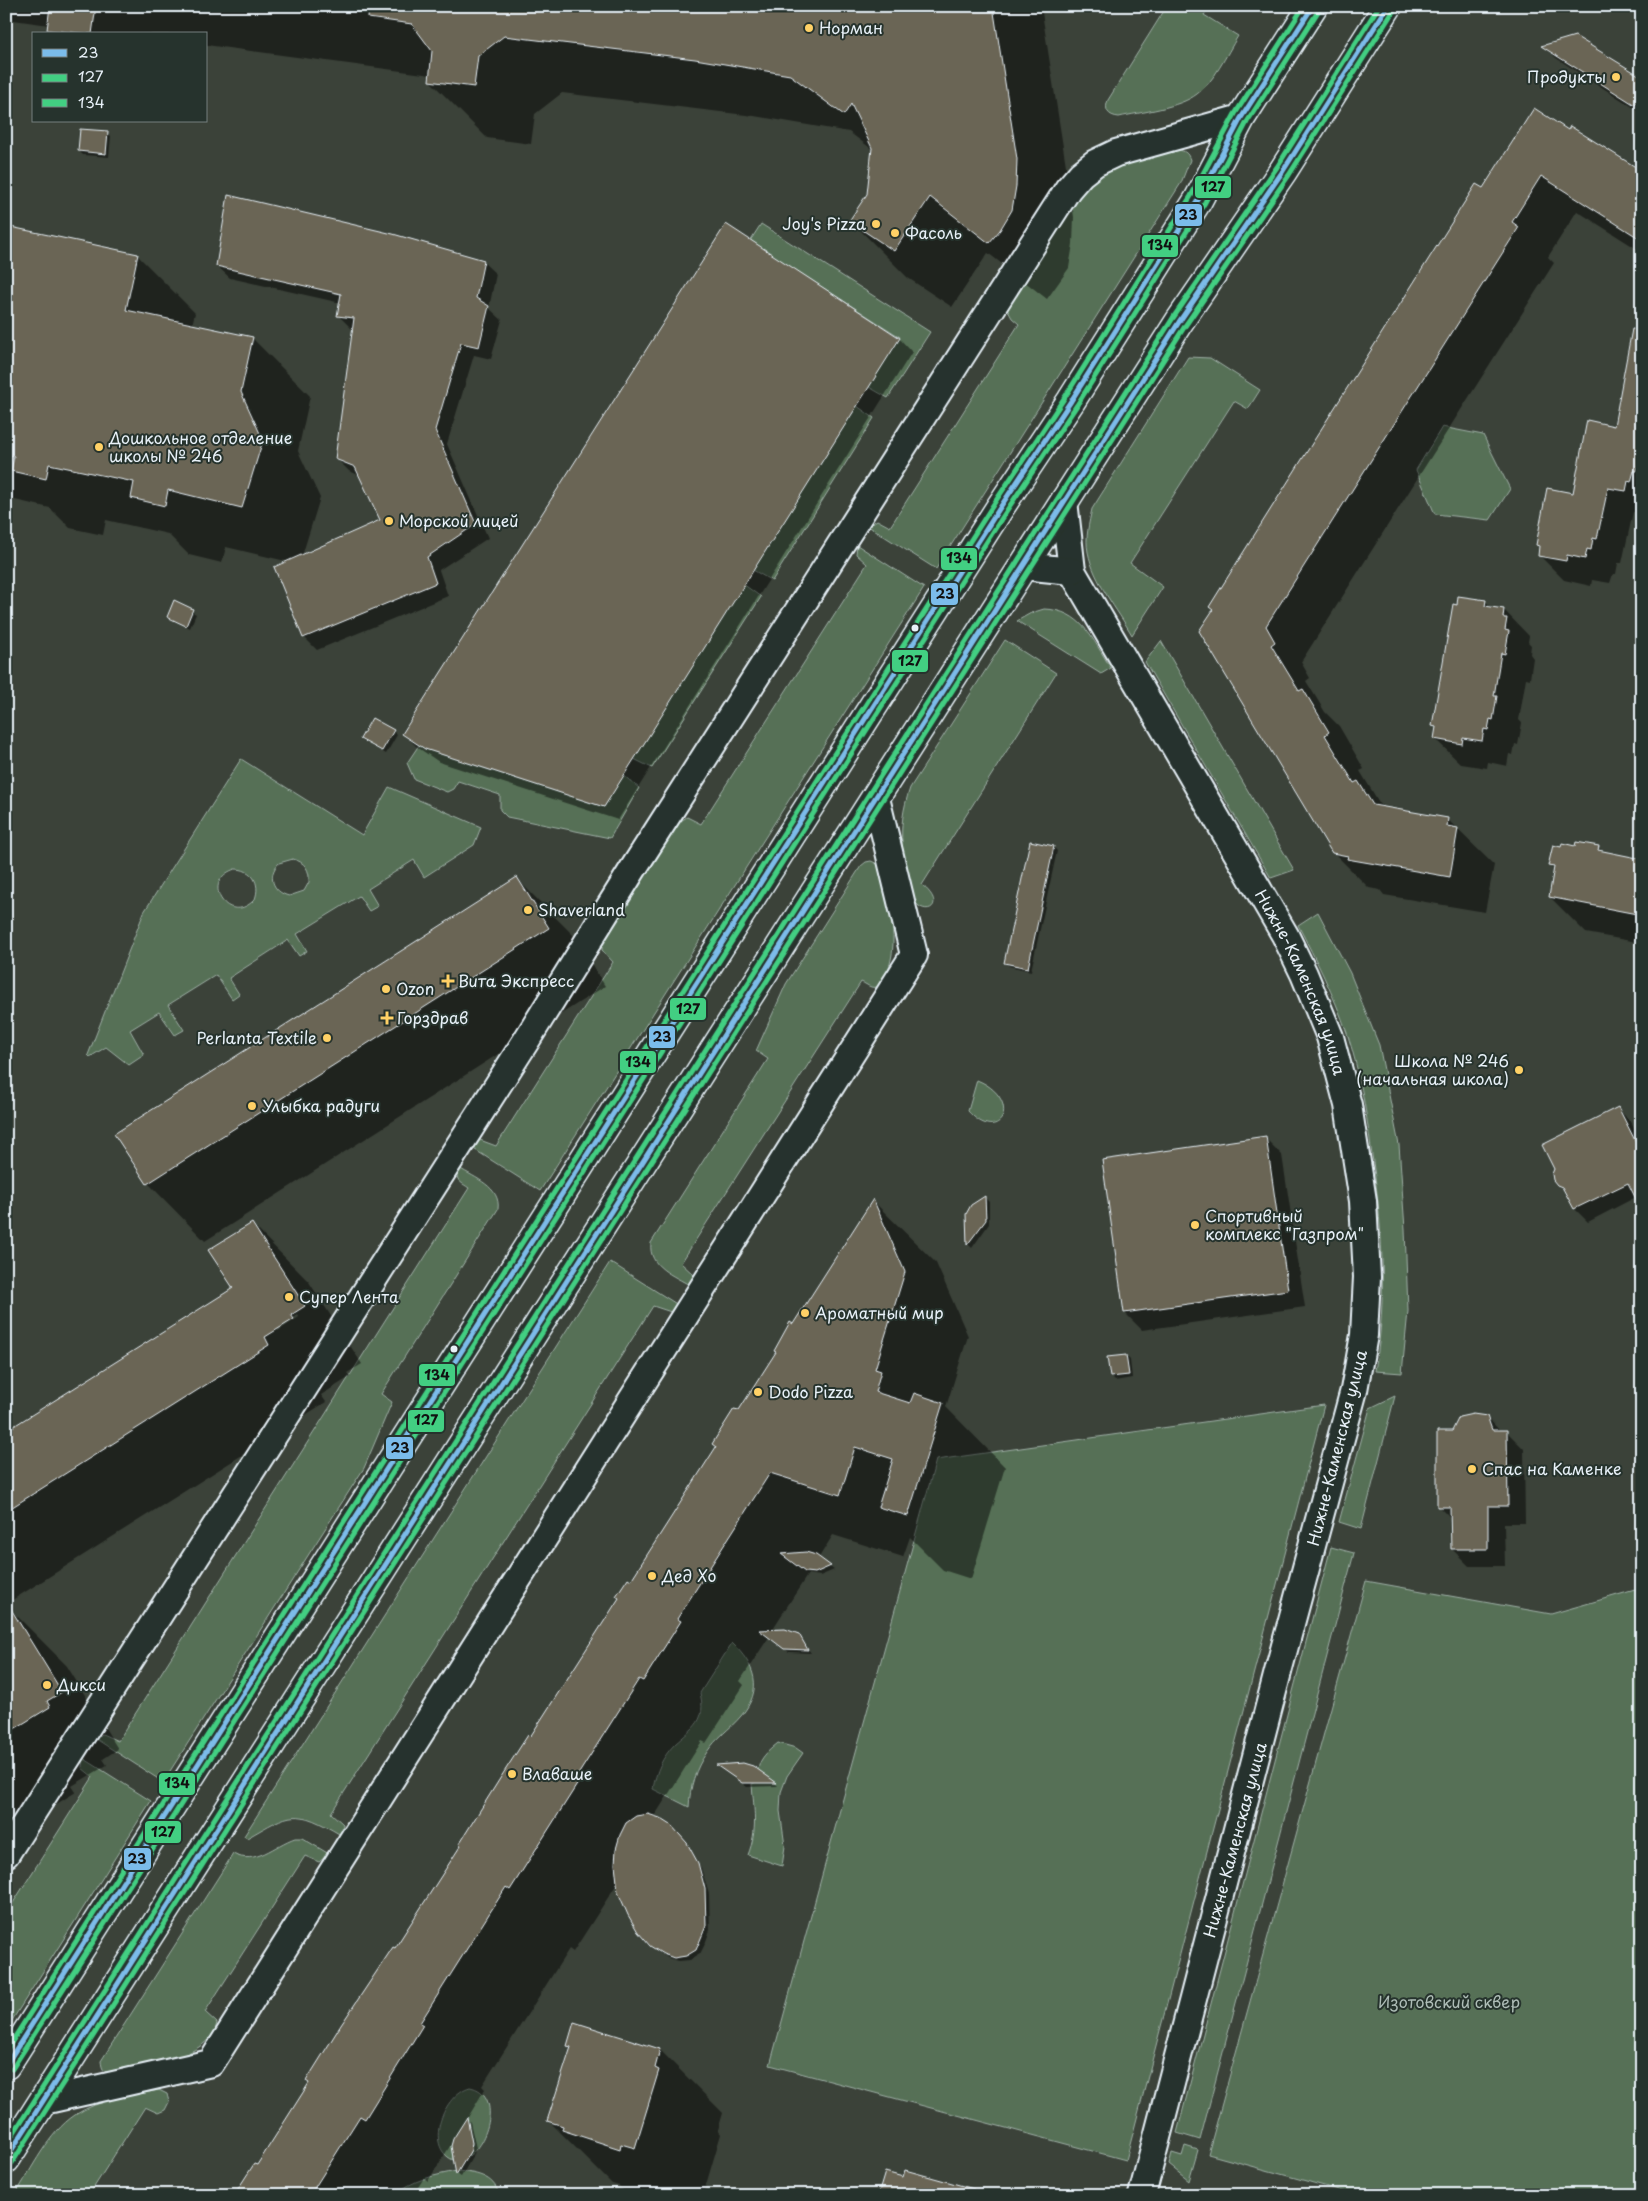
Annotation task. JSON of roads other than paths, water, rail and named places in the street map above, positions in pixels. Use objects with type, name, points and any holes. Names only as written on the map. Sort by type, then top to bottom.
[{"type":"main road","points":[[6,2065],[1001,506],[1077,393],[1198,200],[1241,118],[1312,6]]},
{"type":"main road","points":[[6,2159],[1178,322],[1283,171],[1388,6]]},
{"type":"street","points":[[6,1854],[1068,189],[1081,174],[1095,163],[1116,153],[1241,118]]},
{"type":"street","name":"Нижне-Каменская улица","points":[[1064,501],[1072,571],[1250,875],[1304,974],[1330,1037],[1348,1105],[1363,1201],[1367,1277],[1364,1335],[1354,1390],[1279,1668],[1142,2195]]},
{"type":"street","points":[[1023,566],[1072,571]]},
{"type":"street","points":[[44,2101],[211,2064],[914,955],[876,798]]},
{"type":"place","name":"Норман","points":[[809,28]]},
{"type":"place","name":"Продукты","points":[[1616,77]]},
{"type":"place","name":"Joy's Pizza","points":[[876,224]]},
{"type":"place","name":"Фасоль","points":[[895,233]]},
{"type":"place","name":"Дошкольное отделение школы № 246","points":[[99,447]]},
{"type":"place","name":"Морской лицей","points":[[389,521]]},
{"type":"place","name":"Shaverland","points":[[528,910]]},
{"type":"place","name":"Вита Экспресс","points":[[448,981]]},
{"type":"place","name":"Ozon","points":[[386,989]]},
{"type":"place","name":"Горздрав","points":[[387,1018]]},
{"type":"place","name":"Perlanta Textile","points":[[327,1038]]},
{"type":"place","name":"Школа № 246 (начальная школа)","points":[[1519,1070]]},
{"type":"place","name":"Улыбка радуги","points":[[252,1106]]},
{"type":"place","name":"Спортивный комплекс \"Газпром\"","points":[[1195,1225]]},
{"type":"place","name":"Супер Лента","points":[[289,1297]]},
{"type":"place","name":"Ароматный мир","points":[[805,1313]]},
{"type":"place","name":"Dodo Pizza","points":[[758,1392]]},
{"type":"place","name":"Спас на Каменке","points":[[1472,1469]]},
{"type":"place","name":"Дед Хо","points":[[652,1576]]},
{"type":"place","name":"Дикси","points":[[47,1685]]},
{"type":"place","name":"Влаваше","points":[[512,1774]]},
{"type":"park label","name":"Изотовский сквер","points":[[1449,2002]]}]
